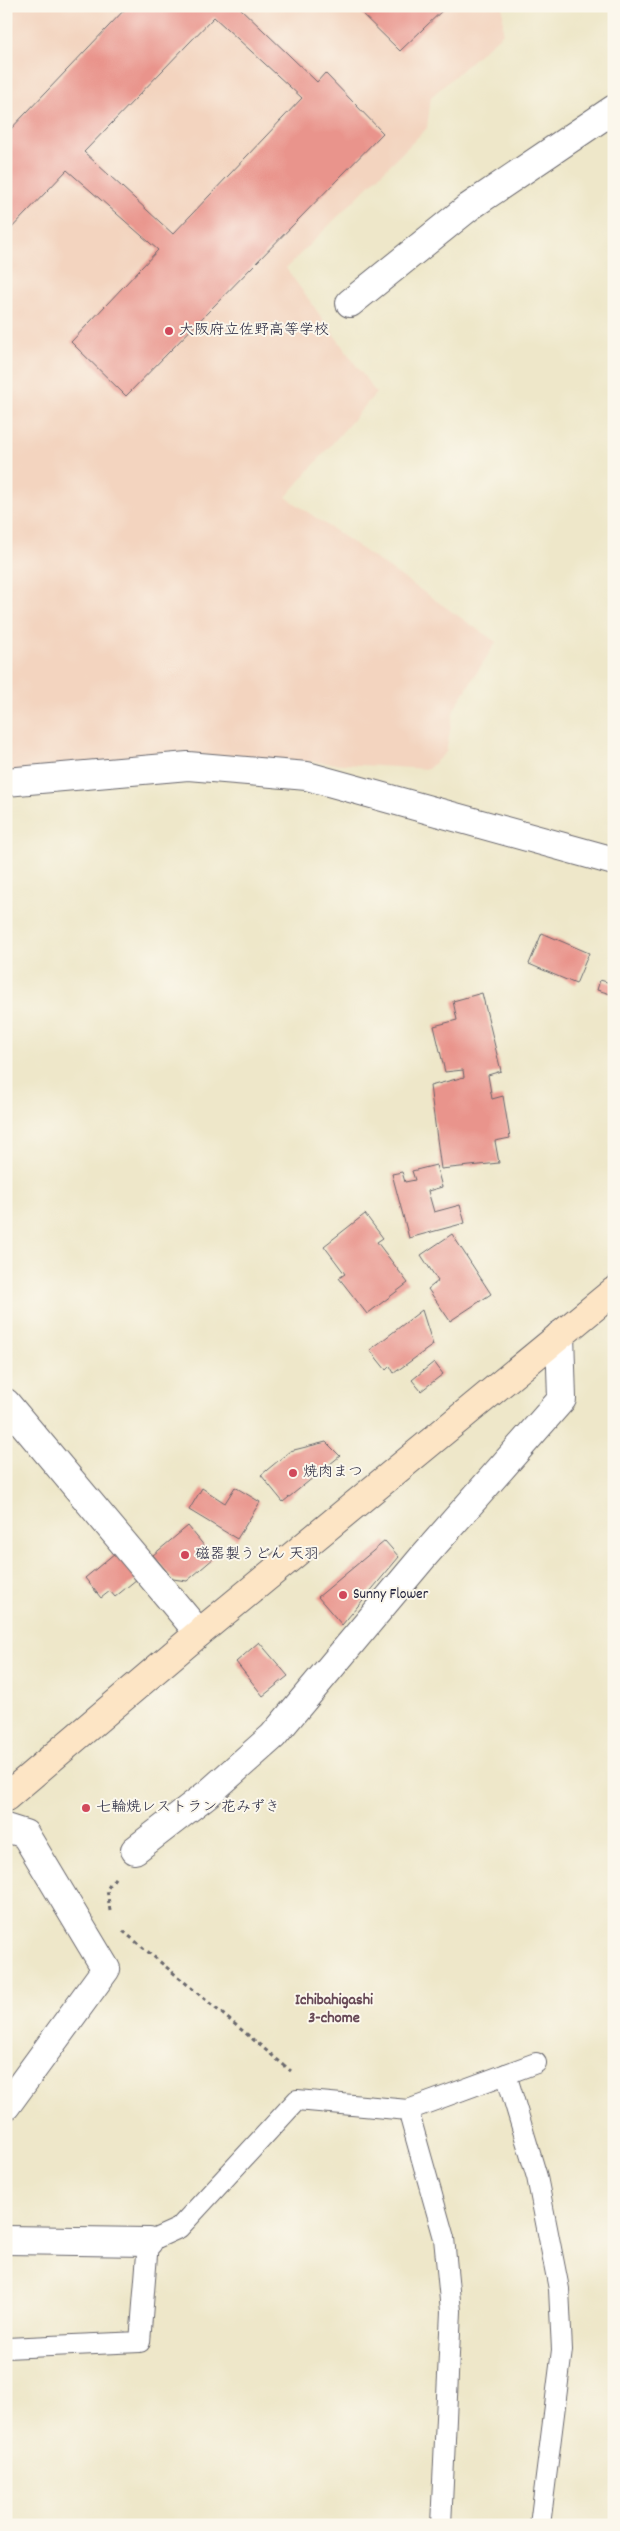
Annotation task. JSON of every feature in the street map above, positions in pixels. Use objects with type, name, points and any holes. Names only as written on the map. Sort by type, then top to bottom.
[{"type":"street","points":[[350,303],[469,208],[614,108]]},
{"type":"street","points":[[6,782],[188,766],[307,776],[614,861]]},
{"type":"street","points":[[6,1797],[199,1633],[614,1291]]},
{"type":"street","points":[[134,1850],[210,1792],[273,1736],[424,1557],[562,1399],[560,1335]]},
{"type":"street","points":[[6,1403],[199,1633]]},
{"type":"street","points":[[6,1828],[25,1834],[106,1969],[6,2106]]},
{"type":"street","points":[[6,2240],[148,2242]]},
{"type":"lane","points":[[6,2348],[140,2342],[148,2242],[179,2228],[297,2100],[408,2110],[536,2063]]},
{"type":"lane","points":[[506,2074],[537,2177],[559,2289],[562,2350],[540,2525]]},
{"type":"lane","points":[[408,2110],[444,2238],[451,2311],[441,2525]]},
{"type":"path","points":[[110,1913],[107,1889],[134,1850]]},
{"type":"path","points":[[118,1927],[301,2080],[304,2100]]},
{"type":"shaded area","name":"大阪府立佐野高等学校","points":[[6,6],[503,6],[503,33],[431,97],[427,128],[286,268],[376,393],[286,497],[496,642],[454,709],[446,752],[428,769],[192,755],[6,774]]},
{"type":"building","points":[[128,6],[238,6],[317,82],[325,73],[383,133],[126,396],[71,342],[158,250],[67,170],[6,234],[6,134]],"holes":[[[214,17],[302,98],[173,234],[84,152]]]},
{"type":"building","points":[[354,6],[447,6],[400,51]]},
{"type":"building","points":[[542,933],[589,953],[576,984],[529,964]]},
{"type":"building","points":[[600,980],[614,984],[614,995],[597,990]]},
{"type":"building","points":[[482,993],[501,1071],[488,1075],[492,1099],[503,1096],[510,1138],[495,1141],[499,1163],[441,1169],[430,1086],[464,1077],[463,1070],[445,1072],[434,1026],[457,1020],[453,1001]]},
{"type":"building","points":[[436,1165],[442,1187],[428,1191],[434,1212],[460,1205],[465,1223],[409,1238],[392,1174],[402,1172],[405,1182],[415,1180],[412,1171]]},
{"type":"building","points":[[365,1214],[383,1238],[377,1242],[408,1283],[367,1314],[339,1278],[345,1274],[324,1246]]},
{"type":"building","points":[[452,1234],[491,1294],[450,1321],[428,1289],[438,1281],[421,1255]]},
{"type":"building","points":[[422,1310],[433,1345],[394,1373],[390,1366],[386,1370],[370,1350]]},
{"type":"building","points":[[434,1362],[443,1374],[421,1391],[412,1380]]},
{"type":"building","points":[[326,1442],[340,1456],[283,1502],[261,1475],[290,1451]]},
{"type":"building","points":[[235,1487],[260,1502],[237,1539],[189,1510],[202,1488],[225,1503]]},
{"type":"building","points":[[188,1526],[214,1558],[187,1581],[173,1579],[153,1555]]},
{"type":"building","points":[[385,1541],[399,1557],[342,1625],[318,1597]]},
{"type":"building","points":[[115,1553],[137,1579],[115,1597],[110,1591],[101,1598],[85,1578]]},
{"type":"building","points":[[259,1642],[288,1676],[263,1696],[236,1662]]},
{"type":"place","name":"大阪府立佐野高等学校","points":[[169,331]]},
{"type":"place","name":"焼肉まつ","points":[[293,1473]]},
{"type":"place","name":"磁器製うどん 天羽","points":[[185,1555]]},
{"type":"place","name":"Sunny Flower","points":[[343,1595]]},
{"type":"place","name":"七輪焼レストラン 花みずき","points":[[86,1808]]},
{"type":"district","name":"Ichibahigashi 3-chome","points":[[334,2009]]}]
